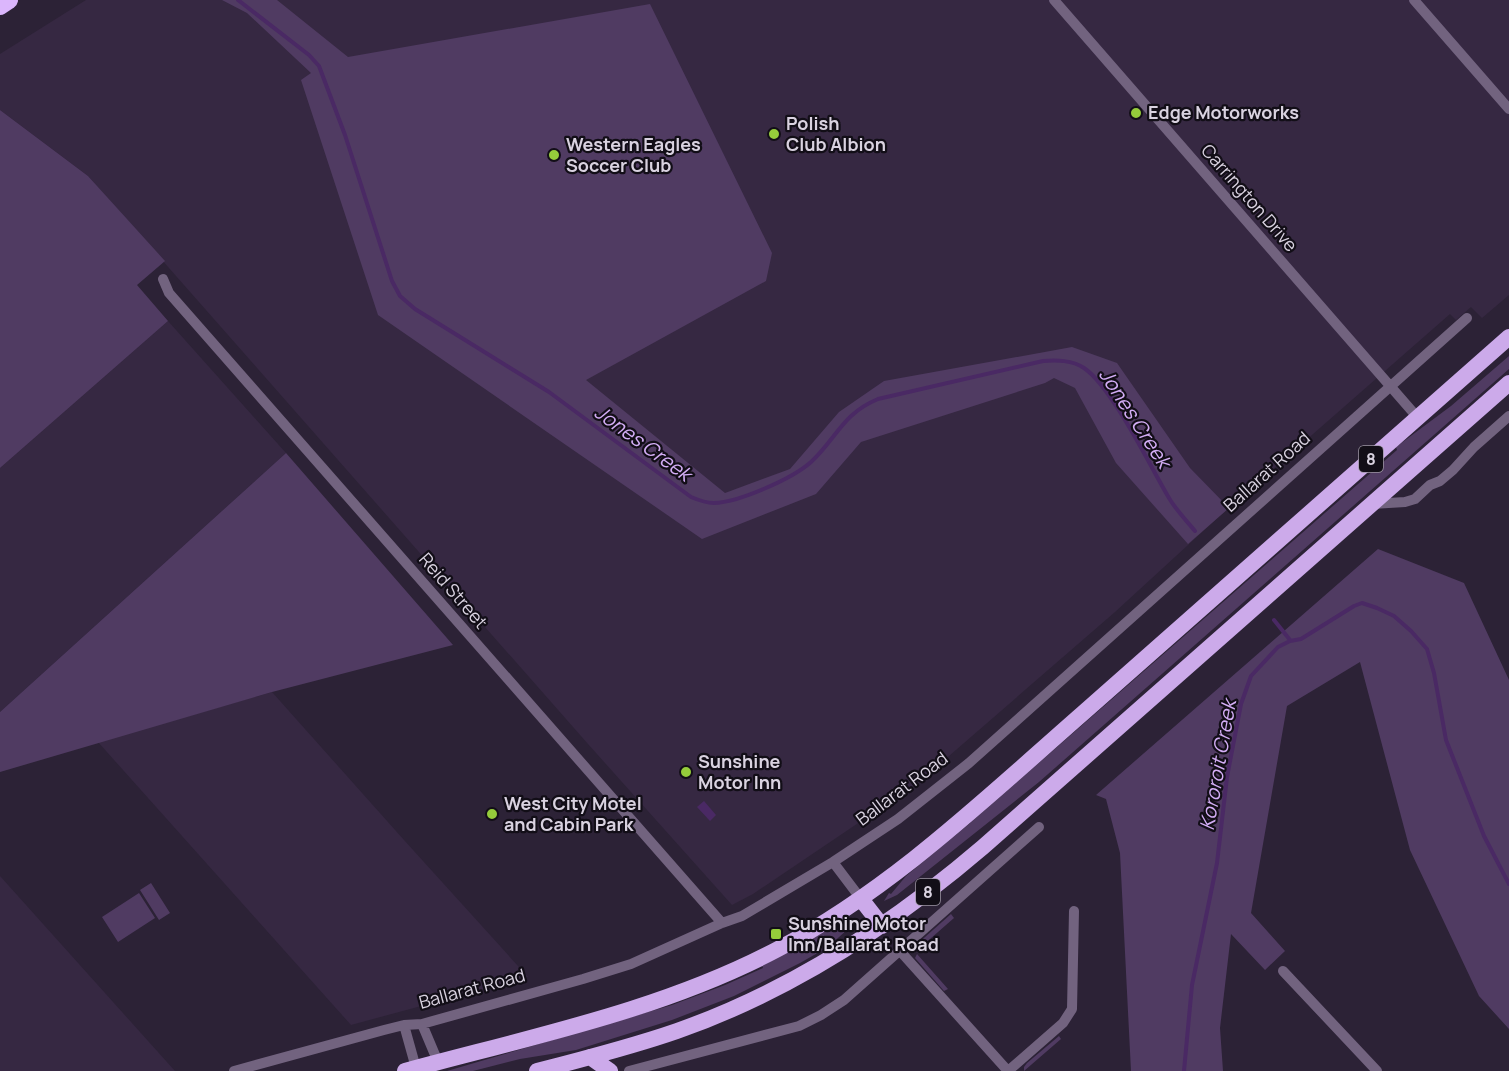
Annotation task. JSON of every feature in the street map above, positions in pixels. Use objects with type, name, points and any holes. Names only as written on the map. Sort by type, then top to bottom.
[{"type":"highway","points":[[0,6],[9,0]]},
{"type":"highway","name":"8","points":[[413,1070],[439,1067],[642,1005],[707,982],[778,949],[861,898],[913,860],[965,816],[1509,337]]},
{"type":"highway","name":"8","points":[[537,1071],[583,1062],[677,1030],[759,997],[802,975],[882,926],[940,883],[982,847],[1509,383]]},
{"type":"highway","points":[[861,898],[882,926]]},
{"type":"highway","points":[[583,1062],[610,1071]]},
{"type":"street","name":"Carrington Drive","points":[[1054,0],[1418,418]]},
{"type":"street","points":[[1414,0],[1509,109]]},
{"type":"street","name":"Reid Street","points":[[164,279],[169,293],[722,922]]},
{"type":"street","name":"Ballarat Road","points":[[234,1071],[404,1025],[422,1024],[631,964],[722,922],[742,916],[833,862],[898,819],[969,763],[1467,318]]},
{"type":"street","points":[[1371,504],[1405,502],[1415,499],[1430,485],[1440,481],[1453,470],[1474,447],[1509,417]]},
{"type":"street","points":[[629,1071],[799,1026],[821,1015],[844,1000],[1039,827]]},
{"type":"street","points":[[833,862],[861,898]]},
{"type":"street","points":[[991,1071],[1005,1068],[1063,1023],[1072,1009],[1074,911]]},
{"type":"street","points":[[900,951],[1005,1068]]},
{"type":"street","points":[[1283,971],[1377,1071]]},
{"type":"street","points":[[422,1024],[439,1067]]},
{"type":"street","points":[[404,1025],[413,1070]]},
{"type":"shaded area","points":[[86,0],[1509,0],[1509,295],[1482,318],[1471,307],[1456,320],[1450,314],[1224,512],[1115,612],[919,782],[753,894],[732,905],[88,176],[0,110],[0,54]]},
{"type":"shaded area","name":"Western Eagles Soccer Club","points":[[222,0],[277,0],[348,57],[650,4],[772,253],[766,281],[586,380],[725,493],[790,469],[839,412],[884,381],[1072,347],[1117,363],[1190,468],[1229,508],[1188,544],[1116,463],[1075,388],[1054,378],[1045,383],[861,442],[816,494],[702,539],[378,315],[301,80],[311,73],[247,13]]},
{"type":"shaded area","points":[[0,110],[88,176],[165,261],[137,285],[168,321],[0,468]]},
{"type":"shaded area","points":[[168,321],[286,453],[0,712],[0,468]]},
{"type":"shaded area","points":[[1509,356],[1509,369],[1039,782],[897,895],[884,901],[906,876],[969,824],[1397,450],[1396,447],[1451,406]]},
{"type":"shaded area","points":[[286,453],[453,645],[272,692],[0,772],[0,712]]},
{"type":"shaded area","points":[[1378,549],[1464,583],[1509,680],[1509,1029],[1479,996],[1410,850],[1360,662],[1287,706],[1251,913],[1285,951],[1265,970],[1231,934],[1220,1028],[1223,1071],[1131,1071],[1120,853],[1106,799],[1096,795]]},
{"type":"shaded area","points":[[272,692],[528,977],[351,1025],[98,742]]},
{"type":"shaded area","points":[[704,801],[716,815],[710,821],[697,807]]},
{"type":"shaded area","points":[[0,876],[175,1071],[0,1071]]},
{"type":"shaded area","points":[[151,883],[170,913],[159,920],[140,890]]},
{"type":"shaded area","points":[[139,893],[155,918],[118,942],[102,917]]},
{"type":"shaded area","points":[[951,914],[954,918],[914,953],[916,945]]},
{"type":"shaded area","points":[[848,926],[849,928],[828,947],[800,963],[734,996],[672,1020],[576,1050],[520,1059],[473,1071],[447,1071],[672,1005],[763,968],[762,965],[824,931]]},
{"type":"shaded area","points":[[917,954],[948,989],[944,991],[915,958]]},
{"type":"shaded area","points":[[1059,1036],[1061,1039],[1024,1071],[1027,1063]]},
{"type":"waterway","name":"Jones Creek","points":[[238,0],[309,55],[319,66],[345,135],[392,281],[400,296],[415,309],[549,392],[691,497],[714,503],[725,502],[779,482],[811,462],[848,419],[878,399],[1043,361],[1059,361],[1074,363],[1095,378],[1130,428],[1172,502],[1195,531]]},
{"type":"waterway","name":"Kororoit Creek","points":[[1184,1071],[1192,985],[1217,863],[1227,777],[1241,704],[1251,676],[1278,647],[1301,639],[1362,603],[1394,616],[1411,631],[1427,649],[1434,673],[1446,740],[1484,836],[1509,884]]},
{"type":"waterway","name":"Jones Creek","points":[[1274,620],[1290,640]]},
{"type":"place","name":"Edge Motorworks","points":[[1136,113]]},
{"type":"place","name":"Polish Club Albion","points":[[774,134]]},
{"type":"place","name":"Western Eagles Soccer Club","points":[[554,155]]},
{"type":"place","name":"Sunshine Motor Inn","points":[[686,772]]},
{"type":"place","name":"West City Motel and Cabin Park","points":[[492,814]]},
{"type":"place","name":"Sunshine Motor Inn/Ballarat Road","points":[[776,934]]}]
